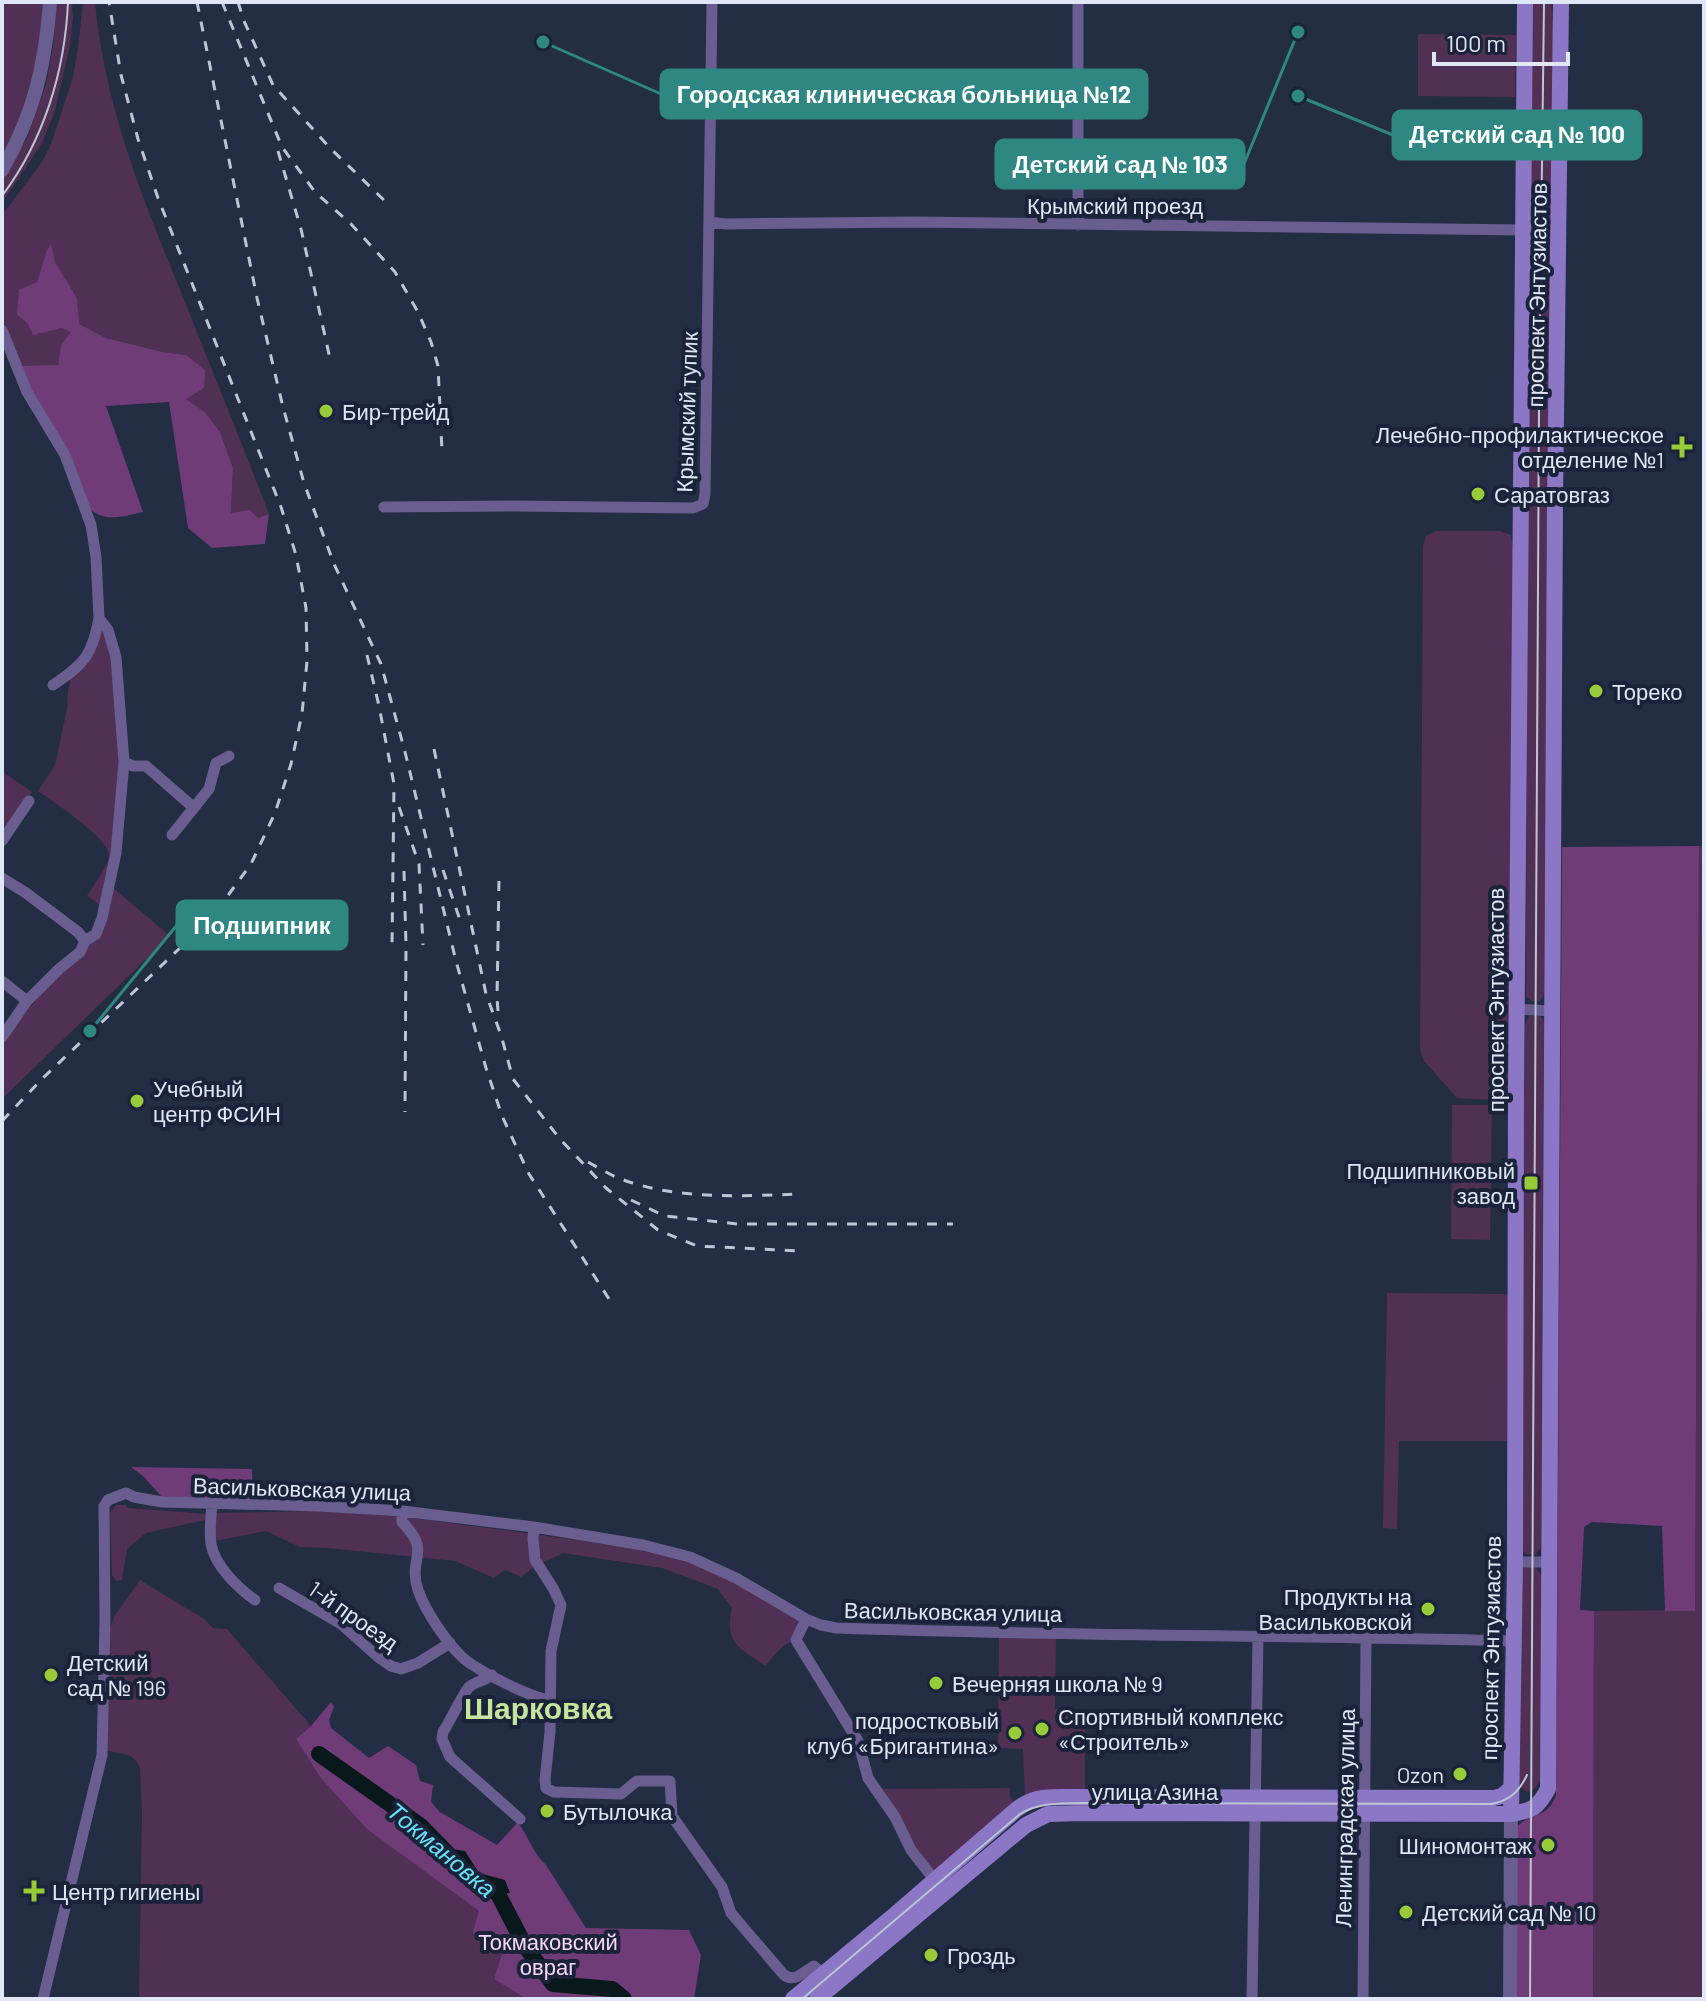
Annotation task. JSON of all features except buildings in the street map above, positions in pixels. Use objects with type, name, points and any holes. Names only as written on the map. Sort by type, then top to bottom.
[{"type":"main road","name":"проспект Энтузиастов","points":[[1511,1814],[1525,2]]},
{"type":"main road","name":"проспект Энтузиастов","points":[[1548,1789],[1561,2]]},
{"type":"main road","name":"улица Азина","points":[[1364,1806],[1494,1798],[1510,1789]]},
{"type":"main road","name":"улица Азина","points":[[793,1999],[828,1979],[939,1887],[1026,1825],[1048,1814],[1256,1805],[1364,1806],[1511,1814],[1539,1805],[1548,1789]]},
{"type":"main road","name":"улица Азина","points":[[817,1999],[828,1979]]},
{"type":"street","points":[[2,170],[26,123],[42,74],[50,2]]},
{"type":"street","name":"Крымский тупик","points":[[384,507],[693,508],[703,504],[712,2]]},
{"type":"street","points":[[1078,2],[1078,225]]},
{"type":"street","name":"Крымский проезд","points":[[709,222],[1522,230]]},
{"type":"street","points":[[2,330],[27,392],[65,455],[91,525],[96,557],[99,618],[95,639],[91,650],[68,675],[53,685]]},
{"type":"street","points":[[2,1037],[27,1001],[80,952],[85,941],[96,934],[110,886],[124,762],[116,657],[108,630],[99,618]]},
{"type":"street","points":[[172,835],[209,789],[216,763],[229,756]]},
{"type":"street","points":[[124,762],[146,766],[193,807]]},
{"type":"street","points":[[2,841],[29,801]]},
{"type":"street","points":[[2,878],[78,932],[85,941]]},
{"type":"street","points":[[2,981],[27,1001]]},
{"type":"street","points":[[1517,1009],[1552,1011]]},
{"type":"street","name":"Васильковская улица","points":[[43,1999],[102,1755],[104,1506],[108,1500],[126,1493],[162,1502],[402,1511],[534,1527],[643,1545],[690,1557],[736,1578],[806,1619],[836,1628],[1513,1641]]},
{"type":"street","points":[[212,1504],[212,1547],[217,1559],[241,1590],[255,1600]]},
{"type":"street","points":[[402,1511],[402,1522],[417,1539],[419,1546],[414,1571],[418,1590],[450,1643],[469,1663],[532,1696],[550,1700]]},
{"type":"street","points":[[534,1527],[535,1560],[561,1605],[551,1651],[546,1788],[554,1792],[621,1794],[637,1781],[670,1781],[672,1816],[722,1887],[731,1913],[784,1975],[796,1978],[814,1966],[828,1979]]},
{"type":"street","points":[[1515,1562],[1550,1562]]},
{"type":"street","name":"1-й проезд","points":[[279,1588],[341,1624],[391,1666],[401,1669],[418,1663],[450,1643]]},
{"type":"street","points":[[806,1619],[796,1640],[858,1741],[868,1778],[895,1817],[911,1850],[939,1887]]},
{"type":"street","points":[[1252,1999],[1258,1636]]},
{"type":"street","name":"Ленинградская улица","points":[[1363,1999],[1366,1637]]},
{"type":"street","points":[[492,1675],[467,1688],[442,1739],[450,1757],[520,1819]]},
{"type":"street","name":"проспект Энтузиастов","points":[[1510,1999],[1511,1814]]},
{"type":"shaded area","points":[[2,2],[44,2],[35,72],[21,119],[2,158]]},
{"type":"shaded area","points":[[58,2],[72,2],[73,18],[55,111],[42,143],[2,203],[2,181],[28,136],[46,84]]},
{"type":"shaded area","points":[[83,2],[95,2],[107,76],[126,148],[269,514],[258,518],[231,513],[233,468],[220,432],[206,413],[186,399],[186,355],[106,338],[78,324],[77,298],[46,253],[37,282],[61,328],[72,332],[61,345],[58,366],[21,366],[2,318],[2,215],[42,162],[51,144],[73,77]]},
{"type":"shaded area","points":[[1532,2],[1551,2],[1553,26],[1544,995],[1539,1002],[1531,1001],[1526,996],[1529,75]]},
{"type":"shaded area","points":[[1418,34],[1516,35],[1515,97],[1418,96]]},
{"type":"shaded area","points":[[1436,531],[1500,531],[1511,535],[1513,548],[1510,1101],[1457,1098],[1424,1061],[1420,1050],[1423,546],[1426,536]]},
{"type":"shaded area","points":[[103,630],[112,647],[120,759],[116,837],[103,907],[87,896],[109,858],[108,851],[81,822],[38,791],[55,765],[71,678]]},
{"type":"shaded area","points":[[2,771],[32,792],[2,835]]},
{"type":"shaded area","points":[[1699,846],[1704,846],[1704,1999],[1593,1999],[1594,1611],[1695,1610]]},
{"type":"shaded area","points":[[112,887],[170,936],[2,1099],[2,1043],[40,995],[98,935]]},
{"type":"shaded area","points":[[1529,1016],[1540,1016],[1544,1024],[1541,1548],[1535,1555],[1526,1554],[1519,1548],[1525,1024]]},
{"type":"shaded area","points":[[1452,1105],[1492,1105],[1490,1240],[1451,1239]]},
{"type":"shaded area","points":[[1387,1293],[1509,1294],[1507,1441],[1399,1441],[1397,1529],[1383,1528]]},
{"type":"shaded area","points":[[116,1505],[206,1514],[205,1520],[146,1533],[127,1549],[122,1580],[116,1581],[112,1575],[110,1513]]},
{"type":"shaded area","points":[[315,1511],[406,1517],[642,1549],[689,1560],[732,1580],[810,1625],[800,1639],[785,1645],[765,1666],[741,1649],[732,1637],[732,1608],[718,1589],[662,1568],[563,1553],[521,1577],[505,1570],[494,1578],[455,1561],[300,1547],[266,1531],[215,1541],[216,1513]]},
{"type":"shaded area","points":[[1535,1567],[1542,1576],[1540,1780],[1530,1792],[1517,1782],[1522,1569]]},
{"type":"shaded area","points":[[140,1580],[204,1619],[213,1628],[227,1629],[311,1726],[296,1739],[456,1894],[479,1911],[502,1952],[494,1979],[526,1999],[139,1999],[140,1768],[131,1757],[107,1751],[110,1628],[114,1617]]},
{"type":"shaded area","name":"Спортивный комплекс «Строитель»","points":[[999,1637],[1056,1639],[1055,1709],[1085,1710],[1085,1792],[1025,1798],[1023,1749],[998,1748]]},
{"type":"shaded area","points":[[1010,1788],[1014,1805],[933,1872],[882,1789]]},
{"type":"shaded area","points":[[444,1848],[465,1851],[479,1873],[505,1880],[510,1893],[490,1894],[469,1885],[442,1859]]},
{"type":"green space","points":[[51,243],[55,262],[77,298],[79,324],[106,338],[186,355],[205,370],[204,388],[186,399],[206,413],[220,432],[233,468],[231,513],[250,510],[258,518],[269,514],[265,544],[212,548],[188,528],[169,402],[106,406],[143,512],[109,517],[90,509],[21,366],[58,365],[61,345],[71,332],[61,328],[33,335],[28,324],[17,314],[19,290],[37,282]]},
{"type":"green space","points":[[1699,846],[1695,1611],[1665,1611],[1662,1526],[1592,1522],[1584,1527],[1580,1610],[1594,1611],[1593,1999],[1516,1999],[1517,1827],[1544,1812],[1556,1795],[1562,847]]},
{"type":"green space","points":[[131,1467],[252,1469],[253,1499],[162,1497]]},
{"type":"green space","name":"Токмаковский овраг","points":[[331,1702],[334,1707],[329,1720],[331,1728],[369,1758],[388,1746],[416,1765],[420,1781],[433,1785],[431,1802],[440,1812],[497,1845],[518,1822],[586,1928],[689,1930],[701,1955],[694,1999],[526,1999],[494,1979],[502,1953],[473,1932],[479,1911],[367,1829],[321,1778],[296,1739]]},
{"type":"waterway","name":"Токмановка","points":[[319,1754],[421,1826],[458,1864]]},
{"type":"waterway","name":"Токмановка","points":[[482,1883],[498,1894],[525,1946],[553,1984],[612,1989],[624,1999]]},
{"type":"tram line","points":[[2,196],[30,152],[50,104],[62,54],[68,2]]},
{"type":"tram line","points":[[1530,1999],[1544,2]]},
{"type":"tram line","points":[[802,1999],[1020,1814],[1035,1807],[1082,1803],[1491,1804],[1513,1795],[1527,1775]]},
{"type":"railway","points":[[2,1121],[218,909],[251,864],[275,813],[291,764],[302,714],[307,661],[306,608],[296,555],[281,507],[158,198],[138,139],[121,75],[109,2]]},
{"type":"railway","points":[[197,2],[257,298],[283,407],[304,483],[334,564],[381,664],[486,1068],[502,1116],[529,1174],[609,1299]]},
{"type":"railway","points":[[222,2],[282,147],[315,192],[351,224],[395,272],[418,312],[438,366],[442,451]]},
{"type":"railway","points":[[238,2],[273,85],[330,148],[386,202]]},
{"type":"railway","points":[[278,151],[301,229],[331,363]]},
{"type":"railway","points":[[367,655],[394,784],[392,945]]},
{"type":"railway","points":[[434,749],[486,994],[513,1079],[560,1139],[606,1188],[658,1230],[697,1246],[800,1251]]},
{"type":"railway","points":[[399,807],[419,864],[423,945]]},
{"type":"railway","points":[[443,870],[461,923]]},
{"type":"railway","points":[[404,871],[405,1112]]},
{"type":"railway","points":[[498,1011],[499,879]]},
{"type":"railway","points":[[588,1162],[642,1186],[687,1194],[801,1194]]},
{"type":"railway","points":[[631,1200],[665,1216],[738,1224],[953,1224]]},
{"type":"place","name":"Детский сад № 103","points":[[1298,32]]},
{"type":"place","name":"Городская клиническая больница №12","points":[[543,42]]},
{"type":"place","name":"Детский сад № 100","points":[[1298,96]]},
{"type":"place","name":"Бир-трейд","points":[[326,411]]},
{"type":"place","name":"Лечебно-профилактическое отделение №1","points":[[1682,447]]},
{"type":"place","name":"Саратовгаз","points":[[1478,494]]},
{"type":"place","name":"Тореко","points":[[1596,691]]},
{"type":"place","name":"Подшипник","points":[[90,1031]]},
{"type":"place","name":"Учебный центр ФСИН","points":[[137,1101]]},
{"type":"place","name":"Подшипниковый завод","points":[[1531,1183]]},
{"type":"place","name":"Продукты на Васильковской","points":[[1428,1609]]},
{"type":"place","name":"Детский сад № 196","points":[[51,1675]]},
{"type":"place","name":"Вечерняя школа № 9","points":[[936,1683]]},
{"type":"place","name":"Спортивный комплекс «Строитель»","points":[[1042,1729]]},
{"type":"place","name":"подростковый клуб «Бригантина»","points":[[1015,1733]]},
{"type":"place","name":"Ozon","points":[[1460,1774]]},
{"type":"place","name":"Бутылочка","points":[[547,1811]]},
{"type":"place","name":"Шиномонтаж","points":[[1548,1845]]},
{"type":"place","name":"Центр гигиены","points":[[34,1891]]},
{"type":"place","name":"Детский сад № 10","points":[[1406,1912]]},
{"type":"place","name":"Гроздь","points":[[931,1955]]},
{"type":"district","name":"Шарковка","points":[[538,1707]]}]
